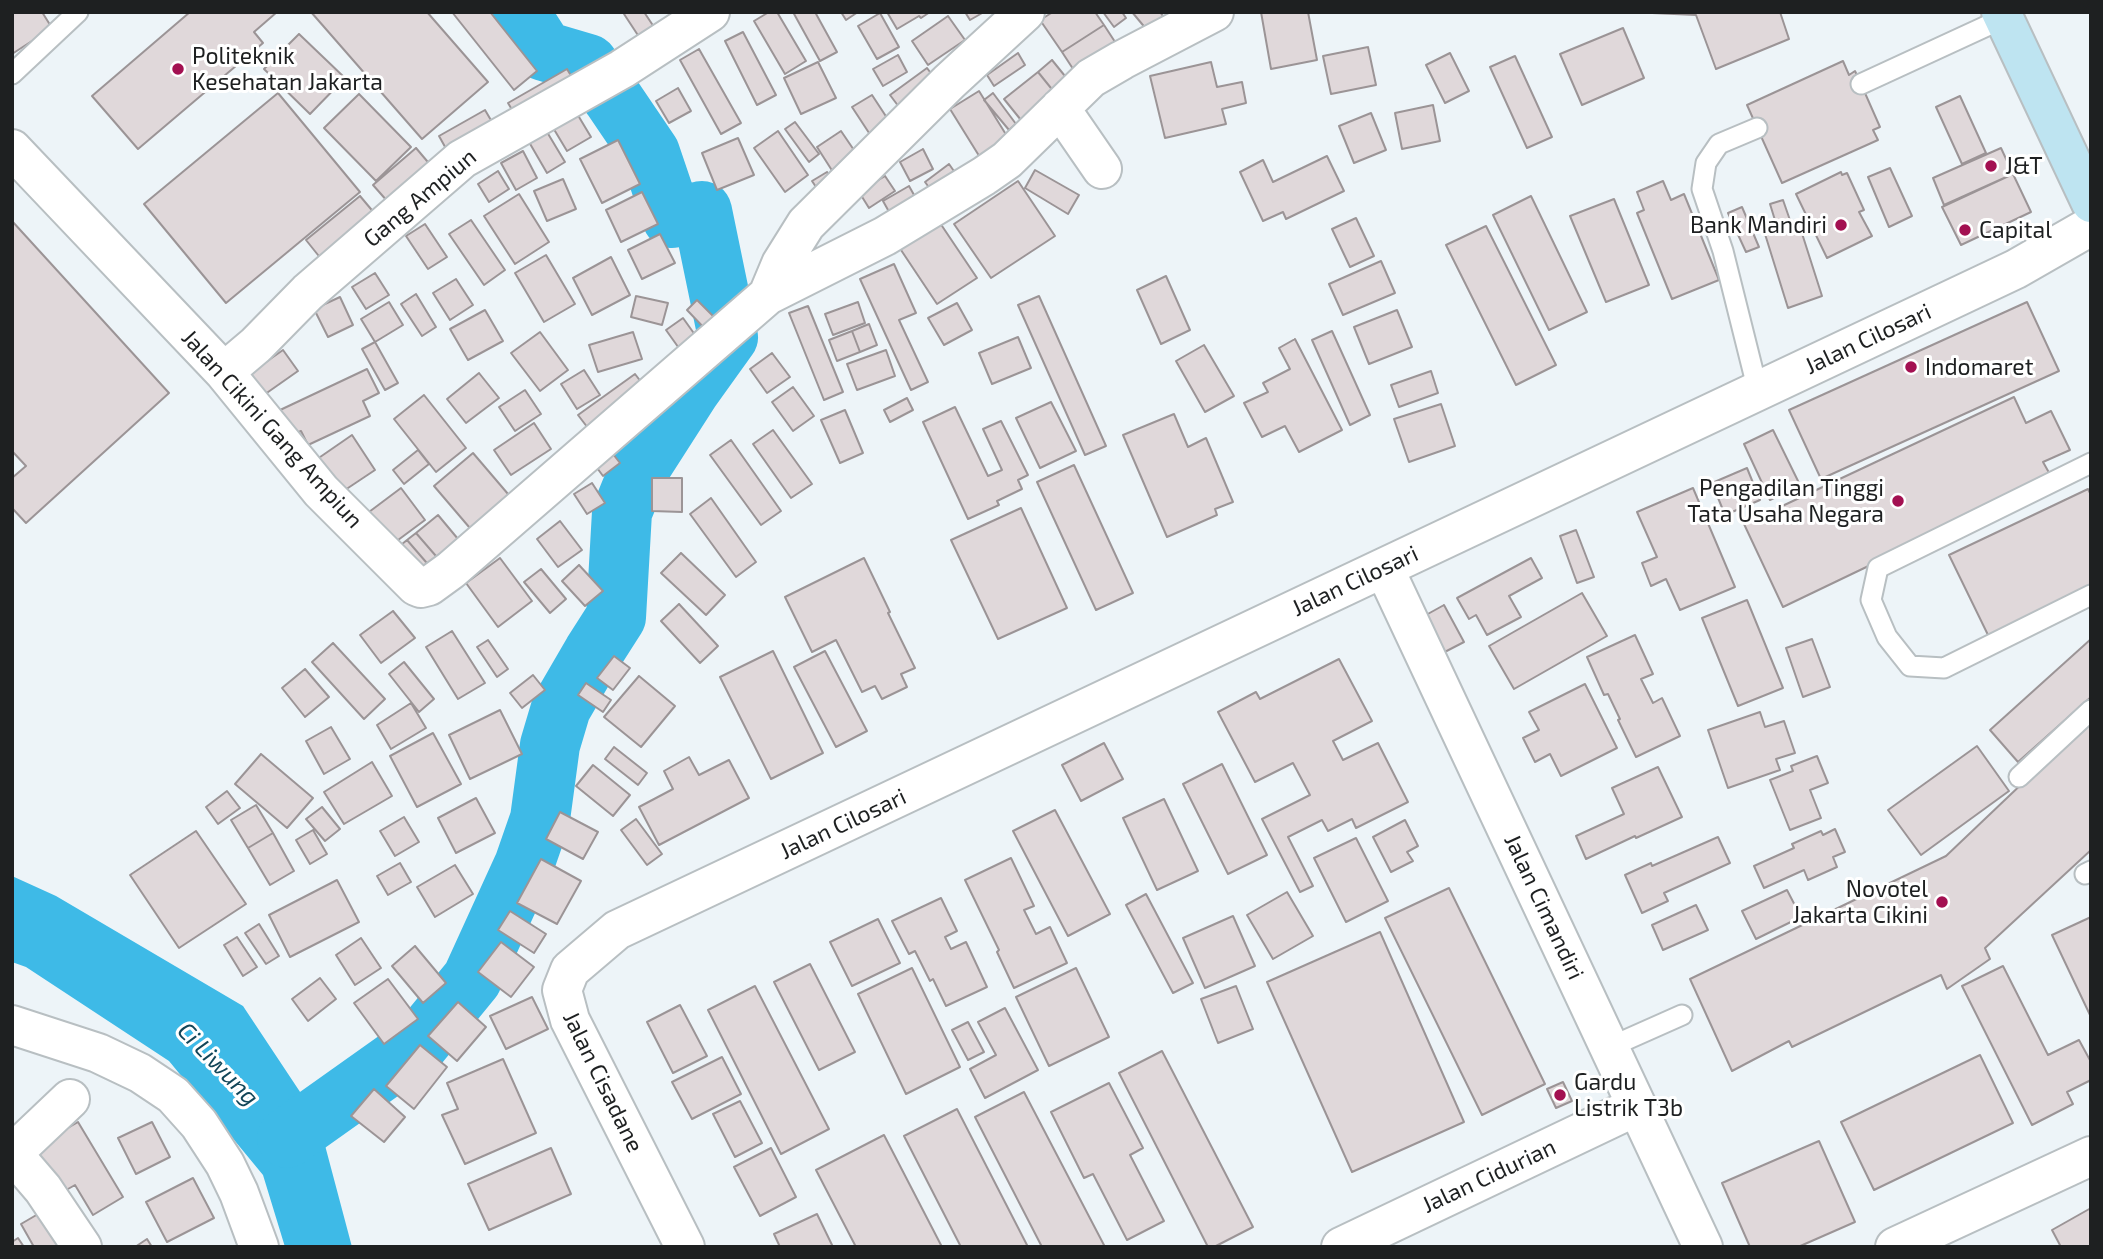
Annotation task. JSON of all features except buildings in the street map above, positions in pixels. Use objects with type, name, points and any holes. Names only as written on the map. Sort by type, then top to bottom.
[{"type":"main road","points":[[2003,15],[2091,203]]},
{"type":"street","name":"Gang Ampiun","points":[[224,372],[256,345],[308,292],[462,159],[622,69],[710,12]]},
{"type":"street","points":[[758,304],[806,224],[949,82],[1025,12]]},
{"type":"street","points":[[758,304],[885,236],[984,176],[1007,160],[1091,78],[1214,12]]},
{"type":"street","points":[[1059,108],[1102,169]]},
{"type":"street","name":"Jalan Cikini Gang Ampiun","points":[[12,149],[224,372],[321,491],[421,588],[429,586],[451,570],[758,304]]},
{"type":"street","name":"Jalan Cilosari","points":[[617,930],[2016,269],[2091,226]]},
{"type":"street","name":"Jalan Cimandiri","points":[[1384,568],[1703,1247]]},
{"type":"street","name":"Jalan Cisadane","points":[[617,930],[570,970],[562,990],[570,1020],[685,1247]]},
{"type":"street","points":[[12,1025],[98,1054],[140,1073],[173,1095],[199,1124],[225,1164],[260,1247]]},
{"type":"street","points":[[70,1099],[13,1154],[43,1189],[82,1247]]},
{"type":"street","name":"Jalan Cidurian","points":[[1341,1247],[1637,1106]]},
{"type":"street","points":[[1895,1247],[2091,1156]]},
{"type":"lane","points":[[12,75],[78,12]]},
{"type":"lane","points":[[1861,84],[2003,15]]},
{"type":"lane","points":[[1757,128],[1719,144],[1706,163],[1702,189],[1723,251],[1758,391]]},
{"type":"lane","points":[[2091,463],[1878,569],[1871,600],[1887,637],[1910,666],[1944,668],[2091,595]]},
{"type":"lane","points":[[2020,776],[2091,710]]},
{"type":"lane","points":[[1610,1047],[1682,1015]]},
{"type":"water","name":"Ci Liwung","points":[[12,876],[56,896],[243,1006],[318,1119],[352,1247],[285,1247],[263,1175],[169,1061],[26,967],[12,962]]},
{"type":"waterway","points":[[287,1138],[418,1045],[472,979],[524,865],[540,819],[550,745],[561,708],[616,617],[622,512],[640,468],[728,337],[702,211],[672,218],[650,153],[588,64],[544,51],[519,12]]},
{"type":"place","name":"Politeknik Kesehatan Jakarta","points":[[178,69]]},
{"type":"place","name":"J&T","points":[[1991,166]]},
{"type":"place","name":"Bank Mandiri","points":[[1841,225]]},
{"type":"place","name":"Capital","points":[[1965,230]]},
{"type":"place","name":"Indomaret","points":[[1911,367]]},
{"type":"place","name":"Pengadilan Tinggi Tata Usaha Negara","points":[[1898,501]]},
{"type":"place","name":"Novotel Jakarta Cikini","points":[[1942,902]]},
{"type":"place","name":"Gardu Listrik T3b","points":[[1560,1095]]}]
